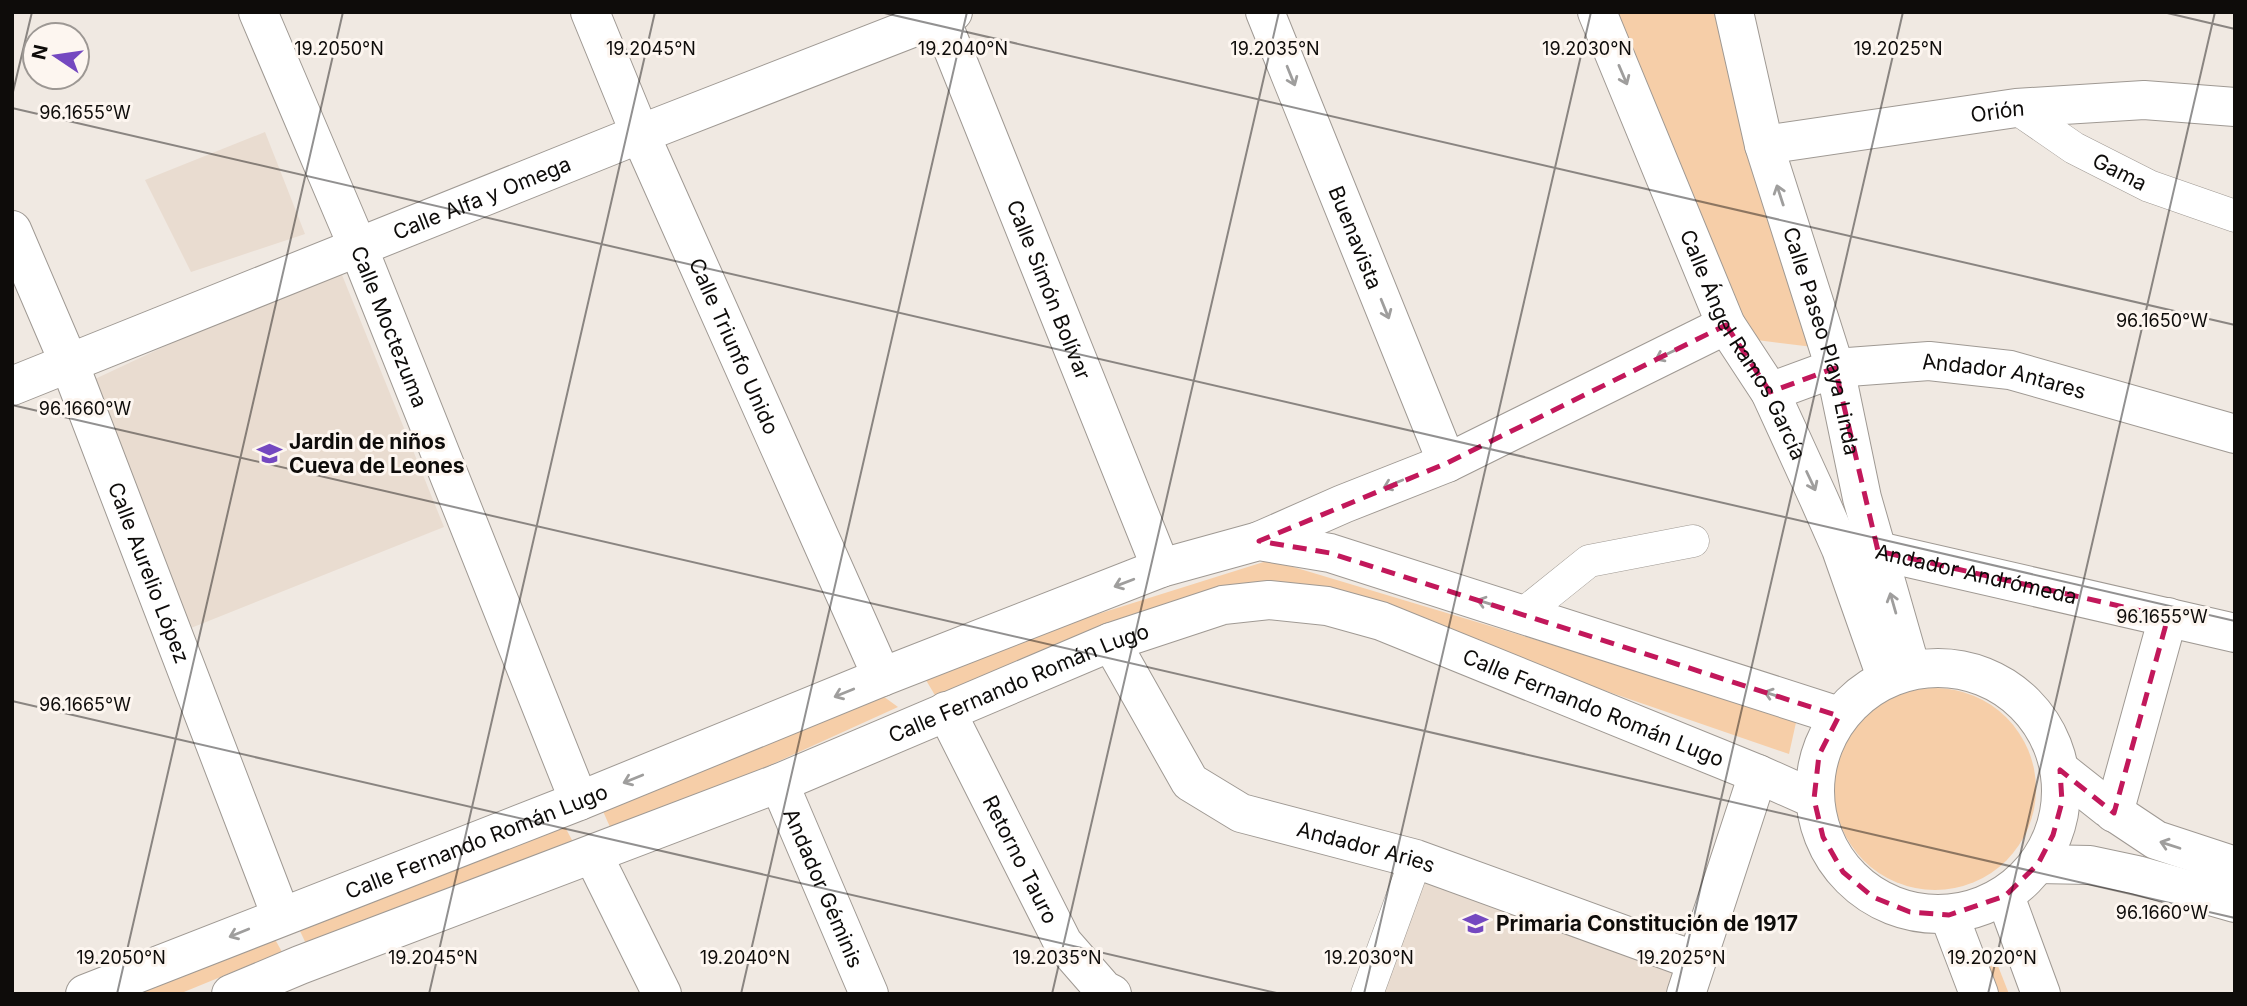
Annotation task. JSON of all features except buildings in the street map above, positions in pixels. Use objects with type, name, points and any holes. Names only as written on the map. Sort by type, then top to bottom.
[{"type":"street","name":"Calle Moctezuma","points":[[258,12],[358,247],[579,801]]},
{"type":"street","name":"Calle Triunfo Unido","points":[[590,12],[640,134],[882,677]]},
{"type":"street","name":"Buenavista","points":[[1265,12],[1447,463]]},
{"type":"street","name":"Calle Ángel Ramos García","points":[[1597,12],[1726,325],[1770,392],[1898,673]]},
{"type":"street","name":"Calle Paseo Playa Linda","points":[[1734,12],[1764,145],[1835,368],[1863,498],[1878,551],[1898,673]]},
{"type":"street","name":"Calle Alfa y Omega","points":[[12,386],[944,14]]},
{"type":"street","name":"Calle Simón Bolívar","points":[[944,14],[1161,568]]},
{"type":"street","name":"Orión","points":[[1764,145],[2016,108],[2144,100],[2235,107]]},
{"type":"street","name":"Gama","points":[[2016,108],[2074,148],[2149,186],[2235,216]]},
{"type":"street","name":"Calle Aurelio López","points":[[12,230],[69,363],[281,916]]},
{"type":"street","name":"Calle Fernando Román Lugo","points":[[85,994],[579,801],[882,677],[1161,568],[1259,541],[1447,463],[1726,325]]},
{"type":"street","name":"Andador Antares","points":[[1770,392],[1835,368],[1930,361],[2010,370],[2235,434]]},
{"type":"street","name":"Calle Fernando Román Lugo","points":[[1259,541],[1329,553],[1839,716]]},
{"type":"street","points":[[1523,614],[1589,561],[1693,541]]},
{"type":"street","name":"Andador Andrómeda","points":[[1840,549],[1878,551],[2235,633]]},
{"type":"street","name":"Calle Fernando Román Lugo","points":[[231,994],[300,965],[779,783],[1111,642],[1223,605],[1269,600],[1327,606],[1381,621],[1814,799]]},
{"type":"street","points":[[2114,813],[2168,617]]},
{"type":"street","name":"Andador Aries","points":[[1111,642],[1190,782],[1241,813],[1416,859],[1691,977]]},
{"type":"street","points":[[1961,667],[2007,687],[2042,723],[2060,770],[2062,802],[2053,835],[2038,864],[2005,895],[1949,915],[1910,912],[1873,897],[1843,872],[1823,837],[1814,799],[1819,755],[1839,716],[1898,673],[1961,667]]},
{"type":"street","name":"Retorno Tauro","points":[[946,711],[1063,943],[1104,990],[1112,994]]},
{"type":"street","points":[[2060,770],[2114,813],[2156,840],[2235,866]]},
{"type":"street","points":[[1691,977],[1758,774]]},
{"type":"street","name":"Andador Géminis","points":[[779,783],[869,994]]},
{"type":"street","points":[[593,855],[663,994]]},
{"type":"street","points":[[1367,994],[1416,859]]},
{"type":"street","points":[[2038,864],[2090,865],[2137,875],[2235,903]]},
{"type":"street","points":[[2005,895],[2041,994]]},
{"type":"street","points":[[1949,915],[1979,994]]},
{"type":"highlighted area","points":[[1726,325],[1770,392],[1835,368],[1878,551],[2168,617],[2114,813],[2060,770],[2062,802],[2053,835],[2038,864],[2005,896],[1949,915],[1910,912],[1873,897],[1843,872],[1823,837],[1814,799],[1819,755],[1839,716],[1330,553],[1259,541],[1447,463]]},
{"type":"shaded area","points":[[1616,12],[1715,12],[1813,347],[1749,339]]},
{"type":"shaded area","points":[[265,132],[305,234],[191,272],[145,180]]},
{"type":"shaded area","name":"Jardin de niños Cueva de Leones","points":[[338,265],[444,527],[191,628],[95,379]]},
{"type":"shaded area","points":[[1270,560],[1797,718],[1789,754],[1289,582],[936,697],[920,670]]},
{"type":"shaded area","points":[[1935,688],[1955,690],[1973,696],[1991,705],[2006,718],[2019,733],[2028,751],[2034,769],[2034,809],[2028,827],[2019,845],[2006,860],[1991,873],[1973,882],[1955,888],[1935,890],[1915,888],[1897,882],[1879,873],[1864,860],[1851,845],[1842,827],[1836,809],[1834,789],[1836,769],[1842,751],[1851,733],[1864,718],[1879,705],[1897,696],[1915,690]]},
{"type":"shaded area","points":[[876,691],[898,707],[614,836],[602,809]]},
{"type":"shaded area","points":[[564,825],[573,842],[308,948],[300,931]]},
{"type":"shaded area","name":"Primaria Constitución de 1917","points":[[1417,878],[1687,968],[1677,994],[1375,994]]},
{"type":"shaded area","points":[[271,932],[282,952],[179,994],[112,994]]},
{"type":"shaded area","points":[[1991,948],[2009,994],[1992,994],[1977,955]]},
{"type":"place","name":"Jardin de niños Cueva de Leones","points":[[269,453]]},
{"type":"place","name":"Primaria Constitución de 1917","points":[[1476,923]]}]
